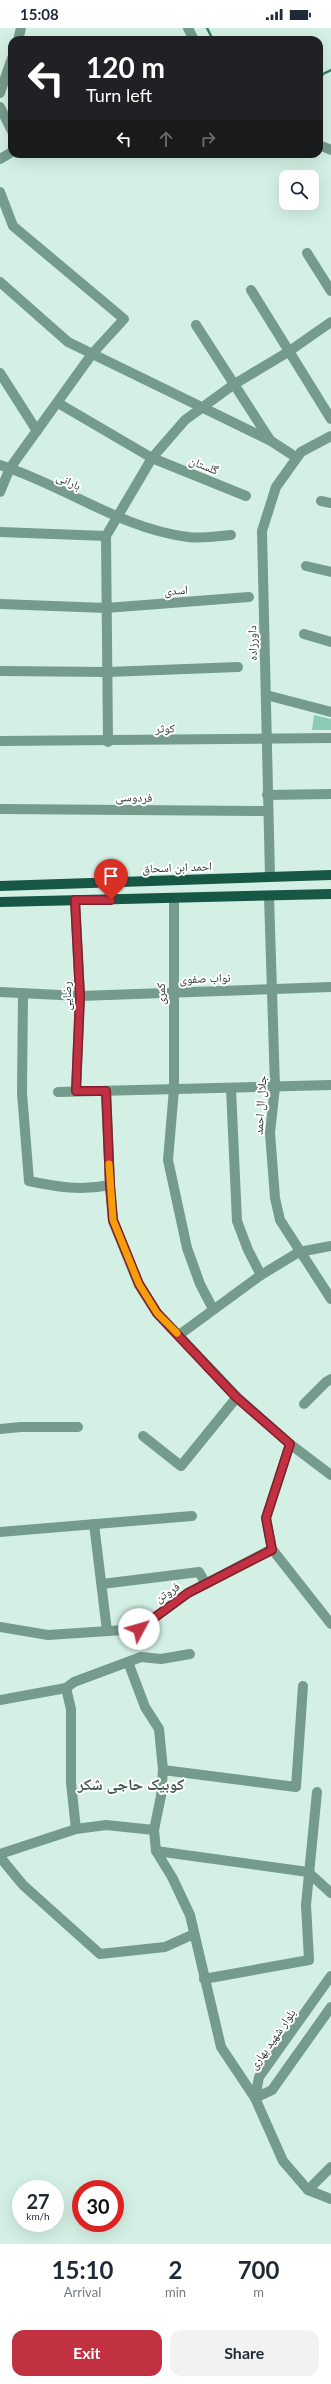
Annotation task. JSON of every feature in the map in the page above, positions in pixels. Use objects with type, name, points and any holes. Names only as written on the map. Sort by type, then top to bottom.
[{"type":"main road","name":"احمد ابن اسحاق","points":[[0,886],[331,875]]},
{"type":"main road","points":[[0,902],[331,894]]},
{"type":"street","points":[[0,93],[8,70]]},
{"type":"street","points":[[0,107],[8,123]]},
{"type":"street","points":[[0,192],[14,226],[124,319],[92,354],[37,431],[5,467],[0,492]]},
{"type":"street","points":[[307,253],[331,292]]},
{"type":"street","points":[[0,282],[68,342],[271,441],[291,454]]},
{"type":"street","points":[[251,290],[288,352],[331,419]]},
{"type":"street","points":[[108,742],[106,536],[152,458],[185,420],[233,385],[288,352],[331,322]]},
{"type":"street","points":[[196,325],[233,385],[271,441]]},
{"type":"street","points":[[0,373],[37,431]]},
{"type":"street","name":"گلستان","points":[[58,403],[152,458],[246,496]]},
{"type":"street","name":"داورزاده","points":[[270,877],[262,531],[276,487],[302,452],[331,436]]},
{"type":"street","name":"بارانی","points":[[5,467],[118,518],[189,538],[231,535]]},
{"type":"street","points":[[0,532],[106,536]]},
{"type":"street","points":[[306,566],[331,572]]},
{"type":"street","name":"اسدی","points":[[0,604],[106,608],[249,597]]},
{"type":"street","points":[[304,634],[331,642]]},
{"type":"street","points":[[0,672],[108,672],[238,667]]},
{"type":"street","points":[[266,695],[331,712]]},
{"type":"street","name":"کوثر","points":[[0,741],[108,742],[331,738]]},
{"type":"street","points":[[267,794],[331,794]]},
{"type":"street","name":"فردوسی","points":[[0,809],[268,812]]},
{"type":"street","name":"جلال ال احمد","points":[[269,896],[275,1088],[270,1133],[275,1198],[280,1220],[299,1252],[331,1299]]},
{"type":"street","name":"کمری","points":[[174,898],[174,1089],[168,1160],[187,1248],[200,1284],[213,1309]]},
{"type":"street","name":"رضایی","points":[[75,900],[80,996],[76,1091]]},
{"type":"street","name":"نواب صفوی","points":[[0,992],[80,996],[331,987]]},
{"type":"street","points":[[23,993],[22,1093],[29,1181],[63,1189],[93,1189],[110,1185]]},
{"type":"street","points":[[58,1092],[275,1088],[331,1085]]},
{"type":"street","points":[[231,1089],[237,1221],[248,1250],[261,1275]]},
{"type":"street","points":[[106,1091],[113,1220],[139,1284],[157,1313],[236,1397],[290,1444],[331,1475]]},
{"type":"street","points":[[179,1335],[261,1275],[299,1252],[331,1246]]},
{"type":"street","points":[[304,1404],[331,1379]]},
{"type":"street","points":[[143,1436],[181,1466],[236,1397]]},
{"type":"street","points":[[0,1429],[21,1427],[78,1427]]},
{"type":"street","points":[[290,1444],[266,1518],[272,1550],[331,1624]]},
{"type":"street","points":[[0,1532],[192,1516]]},
{"type":"street","points":[[94,1524],[107,1631]]},
{"type":"street","name":"فروتن","points":[[0,1627],[48,1635],[139,1629],[188,1593],[272,1550]]},
{"type":"street","points":[[102,1584],[199,1572],[206,1584]]},
{"type":"street","points":[[0,1700],[66,1688],[74,1682],[141,1657],[161,1659],[190,1654]]},
{"type":"street","points":[[128,1662],[145,1707],[159,1729],[163,1770],[161,1796],[154,1830],[156,1852],[172,1877],[190,1916],[221,2047],[255,2098],[282,2161],[308,2190],[331,2199]]},
{"type":"street","points":[[163,1770],[296,1787],[303,1686]]},
{"type":"street","points":[[66,1688],[71,1709],[71,1783],[76,1829]]},
{"type":"street","points":[[204,1979],[309,1960],[306,1905],[308,1872],[317,1792]]},
{"type":"street","points":[[154,1830],[106,1825],[76,1829],[0,1856],[23,1885],[100,1954],[165,1947],[194,1934]]},
{"type":"street","points":[[156,1852],[308,1872],[331,1893]]},
{"type":"street","name":"بلوار شهید بهاری","points":[[255,2098],[259,2077],[331,1976]]},
{"type":"street","points":[[255,2098],[272,2090],[331,2006]]},
{"type":"street","points":[[308,2190],[331,2168]]},
{"type":"green space","points":[[314,715],[331,719],[331,730],[312,730]]},
{"type":"waterway","points":[[207,28],[211,36]]},
{"type":"waterway","points":[[323,74],[331,70]]},
{"type":"slow traffic","points":[[109,1164],[113,1220],[139,1284],[157,1313],[177,1333]]},
{"type":"district","name":"کوبیک حاجی شکر","points":[[131,1783]]},
{"type":"route","points":[[111,900],[75,900],[80,996],[76,1091],[106,1091],[113,1220],[139,1284],[157,1313],[236,1397],[290,1444],[266,1518],[272,1550],[188,1593],[151,1618],[139,1629]]}]
